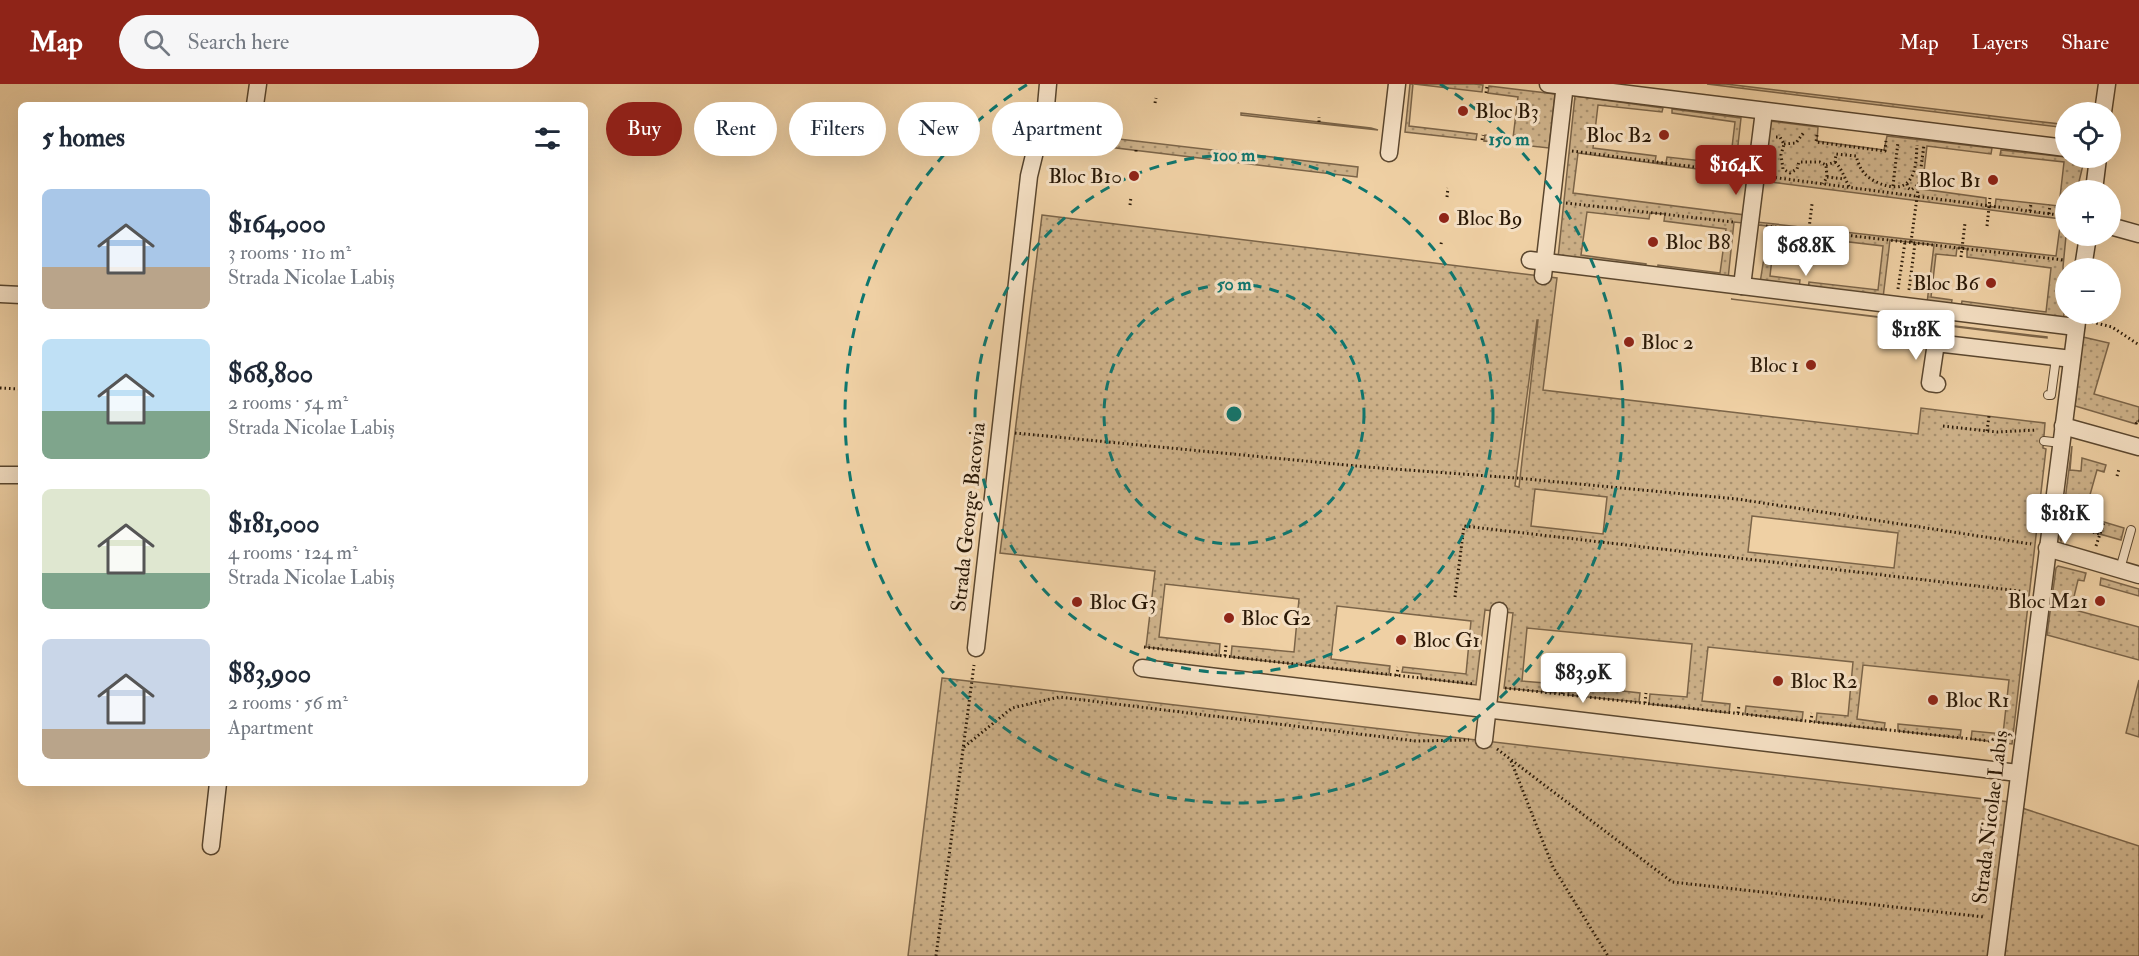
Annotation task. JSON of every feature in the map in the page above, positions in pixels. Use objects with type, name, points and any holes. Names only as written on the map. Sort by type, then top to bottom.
[{"type":"street","points":[[255,102],[258,84]]},
{"type":"street","name":"Strada George Bacovia","points":[[976,648],[1029,176],[1046,106],[1048,84]]},
{"type":"street","points":[[1389,153],[1396,84]]},
{"type":"street","points":[[2104,102],[2107,84]]},
{"type":"street","points":[[2055,147],[1559,85],[1539,266],[2055,318]]},
{"type":"street","points":[[1742,286],[1764,111]]},
{"type":"street","points":[[2121,229],[2139,234]]},
{"type":"street","points":[[0,294],[18,295]]},
{"type":"street","name":"Strada Nicolae Labiș","points":[[1996,956],[2063,426],[2064,358],[2079,324]]},
{"type":"street","points":[[1937,384],[1930,383],[1936,343],[2064,358]]},
{"type":"street","points":[[2063,426],[2139,447]]},
{"type":"street","points":[[0,475],[18,475]]},
{"type":"street","points":[[2048,548],[2139,574]]},
{"type":"street","points":[[1484,740],[1499,611]]},
{"type":"street","points":[[1142,668],[2019,772]]},
{"type":"street","points":[[211,846],[218,786]]},
{"type":"lane","points":[[2048,395],[2051,395],[2064,358]]},
{"type":"lane","points":[[2044,441],[2061,443]]},
{"type":"lane","points":[[2120,569],[2131,530]]},
{"type":"path","points":[[1486,93],[1487,86]]},
{"type":"path","points":[[1155,103],[1156,98]]},
{"type":"path","points":[[1784,144],[1796,142],[1802,137],[1806,126]]},
{"type":"path","points":[[1818,127],[1816,142],[1885,151],[1887,136]]},
{"type":"path","points":[[1482,140],[1483,135]]},
{"type":"path","points":[[1768,136],[1780,137],[1784,144],[1781,155],[1783,169],[1790,173],[1797,169],[1799,162],[1820,162],[1826,165],[1835,162]]},
{"type":"path","points":[[1893,186],[1898,137]]},
{"type":"path","points":[[1835,162],[1836,153],[1856,156],[1865,174],[1874,181],[1899,187],[1907,184],[1913,174],[1917,140]]},
{"type":"path","points":[[1908,301],[1924,141]]},
{"type":"path","points":[[1570,151],[2055,215]]},
{"type":"path","points":[[1661,163],[1662,156]]},
{"type":"path","points":[[1835,162],[1843,169],[1844,179],[1850,188]]},
{"type":"path","points":[[1823,184],[1827,177],[1826,165]]},
{"type":"path","points":[[1827,177],[1844,179]]},
{"type":"path","points":[[1907,184],[1911,190],[1919,184]]},
{"type":"path","points":[[1447,197],[1448,188]]},
{"type":"path","points":[[1130,205],[1131,197]]},
{"type":"path","points":[[1987,226],[1990,198]]},
{"type":"path","points":[[1565,203],[2055,259]]},
{"type":"path","points":[[2030,212],[2031,203]]},
{"type":"path","points":[[1809,237],[1812,204]]},
{"type":"path","points":[[2049,214],[2050,205]]},
{"type":"path","points":[[1657,213],[1657,220]]},
{"type":"path","points":[[1962,256],[1965,223]]},
{"type":"path","points":[[1897,300],[1905,242]]},
{"type":"path","points":[[2096,324],[2112,327],[2139,345]]},
{"type":"path","points":[[0,388],[18,389]]},
{"type":"path","points":[[1987,431],[1989,416]]},
{"type":"path","points":[[1943,426],[1987,431],[2039,430]]},
{"type":"path","points":[[1000,432],[1737,499],[2048,548]]},
{"type":"path","points":[[2117,476],[2120,469]]},
{"type":"path","points":[[2092,561],[2104,522]]},
{"type":"path","points":[[2063,524],[2100,534]]},
{"type":"path","points":[[1455,597],[1464,526],[2042,594]]},
{"type":"path","points":[[1225,656],[1226,645]]},
{"type":"path","points":[[1144,647],[2022,745]]},
{"type":"path","points":[[936,956],[976,648]]},
{"type":"path","points":[[1397,676],[1398,667]]},
{"type":"path","points":[[1562,694],[1563,685]]},
{"type":"path","points":[[1645,703],[1646,693]]},
{"type":"path","points":[[964,747],[1012,708],[1059,697],[1416,741],[1484,740],[1672,882],[2001,918]]},
{"type":"path","points":[[1738,714],[1739,705]]},
{"type":"path","points":[[1811,722],[1812,712]]},
{"type":"path","points":[[1893,731],[1894,723]]},
{"type":"path","points":[[1966,739],[1967,731]]},
{"type":"path","points":[[1510,759],[1553,867],[1608,956]]},
{"type":"shaded area","points":[[1410,84],[1413,84],[1409,126],[1477,134],[1476,140],[1405,132]]},
{"type":"shaded area","points":[[1414,84],[1474,84],[1483,85],[1482,92]]},
{"type":"shaded area","points":[[1707,84],[1726,84],[2055,123],[2055,127]]},
{"type":"shaded area","points":[[1489,86],[1555,94],[1549,148],[1484,141],[1485,135],[1513,138],[1518,97],[1488,93]]},
{"type":"shaded area","points":[[1575,96],[1663,108],[1662,112],[1598,105],[1593,148],[1656,156],[1655,162],[1666,163],[1667,157],[1730,164],[1735,122],[1672,113],[1672,109],[1741,118],[1735,172],[1750,176],[1578,153],[1573,193],[1745,215],[1743,223],[1734,222],[1728,279],[1657,270],[1658,265],[1720,273],[1726,229],[1664,221],[1665,214],[1650,213],[1649,219],[1587,212],[1581,255],[1646,264],[1645,269],[1558,258]]},
{"type":"shaded area","points":[[1241,113],[1371,128],[1378,130],[1241,115]]},
{"type":"shaded area","points":[[1770,121],[1818,127],[1817,141],[1884,150],[1887,136],[1992,148],[1991,154],[1927,146],[1922,189],[1986,198],[1986,206],[1995,207],[1996,199],[2055,206],[2055,218],[1762,181]]},
{"type":"shaded area","points":[[1123,140],[1358,167],[1357,177],[1123,149]]},
{"type":"shaded area","points":[[2001,150],[2055,156],[2055,161],[2000,155]]},
{"type":"shaded area","points":[[2063,168],[2082,168],[2079,180],[2062,180]]},
{"type":"shaded area","points":[[1042,215],[1557,278],[1543,390],[1918,434],[1921,408],[2045,423],[2043,448],[2046,449],[2012,744],[1971,739],[1972,731],[2003,734],[2009,680],[1863,665],[1857,719],[1885,723],[1884,730],[1816,722],[1817,713],[1848,716],[1853,662],[1708,647],[1702,701],[1730,704],[1729,713],[1649,704],[1650,694],[1687,697],[1692,644],[1527,628],[1522,681],[1557,684],[1556,693],[1504,688],[1513,613],[1485,610],[1476,685],[1421,678],[1421,674],[1402,672],[1403,667],[1466,674],[1471,621],[1337,606],[1331,659],[1390,666],[1389,675],[1231,657],[1232,646],[1294,652],[1299,599],[1165,584],[1159,637],[1220,644],[1219,656],[1146,647],[1155,571],[1000,553]],"holes":[[[1538,320],[1519,487],[1515,486]],[[1535,489],[1607,497],[1603,534],[1531,526]],[[1752,516],[1898,533],[1894,568],[1748,552]]]},
{"type":"shaded area","points":[[1757,222],[2056,256],[2057,246],[2065,246],[2064,258],[2055,258],[2055,319],[1961,307],[1962,301],[2046,312],[2051,268],[1967,257],[1967,249],[1957,248],[1956,256],[1936,254],[1931,297],[1952,300],[1951,306],[1927,303],[1934,245],[1890,240],[1883,298],[1808,289],[1809,282],[1878,290],[1883,246],[1815,238],[1815,231],[1804,230],[1803,236],[1775,233],[1770,276],[1800,280],[1799,288],[1760,283],[1769,226],[1757,225]]},
{"type":"shaded area","points":[[1731,299],[2047,337],[2047,338]]},
{"type":"shaded area","points":[[2083,337],[2109,343],[2094,394],[2139,407],[2139,421],[2136,424],[2075,406]]},
{"type":"shaded area","points":[[2072,446],[2070,470],[2081,471],[2082,458],[2106,465],[2104,472],[2097,470],[2084,516],[2124,528],[2121,540],[2064,524],[2061,541]]},
{"type":"shaded area","points":[[2058,566],[2086,573],[2084,581],[2078,580],[2071,609],[2139,627],[2139,660],[2047,635]]},
{"type":"shaded area","points":[[2101,578],[2139,589],[2139,596],[2100,585]]},
{"type":"shaded area","points":[[942,678],[2010,802],[2022,808],[2139,846],[2139,956],[908,956]]},
{"type":"shaded area","points":[[2139,680],[2139,737],[2126,733]]},
{"type":"shaded area","points":[[1569,685],[1640,693],[1639,702],[1568,695]]},
{"type":"shaded area","points":[[1746,706],[1803,712],[1802,721],[1745,714]]},
{"type":"shaded area","points":[[1898,724],[1961,730],[1960,738],[1898,731]]},
{"type":"place","name":"Bloc B3","points":[[1463,111]]},
{"type":"place","name":"Bloc B2","points":[[1664,135]]},
{"type":"place","name":"Bloc B10","points":[[1134,176]]},
{"type":"place","name":"Bloc B1","points":[[1993,180]]},
{"type":"place","name":"Bloc B9","points":[[1444,218]]},
{"type":"place","name":"Bloc B8","points":[[1653,242]]},
{"type":"place","name":"Bloc B6","points":[[1991,283]]},
{"type":"place","name":"Bloc 2","points":[[1629,342]]},
{"type":"place","name":"Bloc 1","points":[[1811,365]]},
{"type":"place","name":"Bloc M21","points":[[2100,601]]},
{"type":"place","name":"Bloc G3","points":[[1077,602]]},
{"type":"place","name":"Bloc G2","points":[[1229,618]]},
{"type":"place","name":"Bloc G1","points":[[1401,640]]},
{"type":"place","name":"Bloc R2","points":[[1778,681]]},
{"type":"place","name":"Bloc R1","points":[[1933,700]]}]
